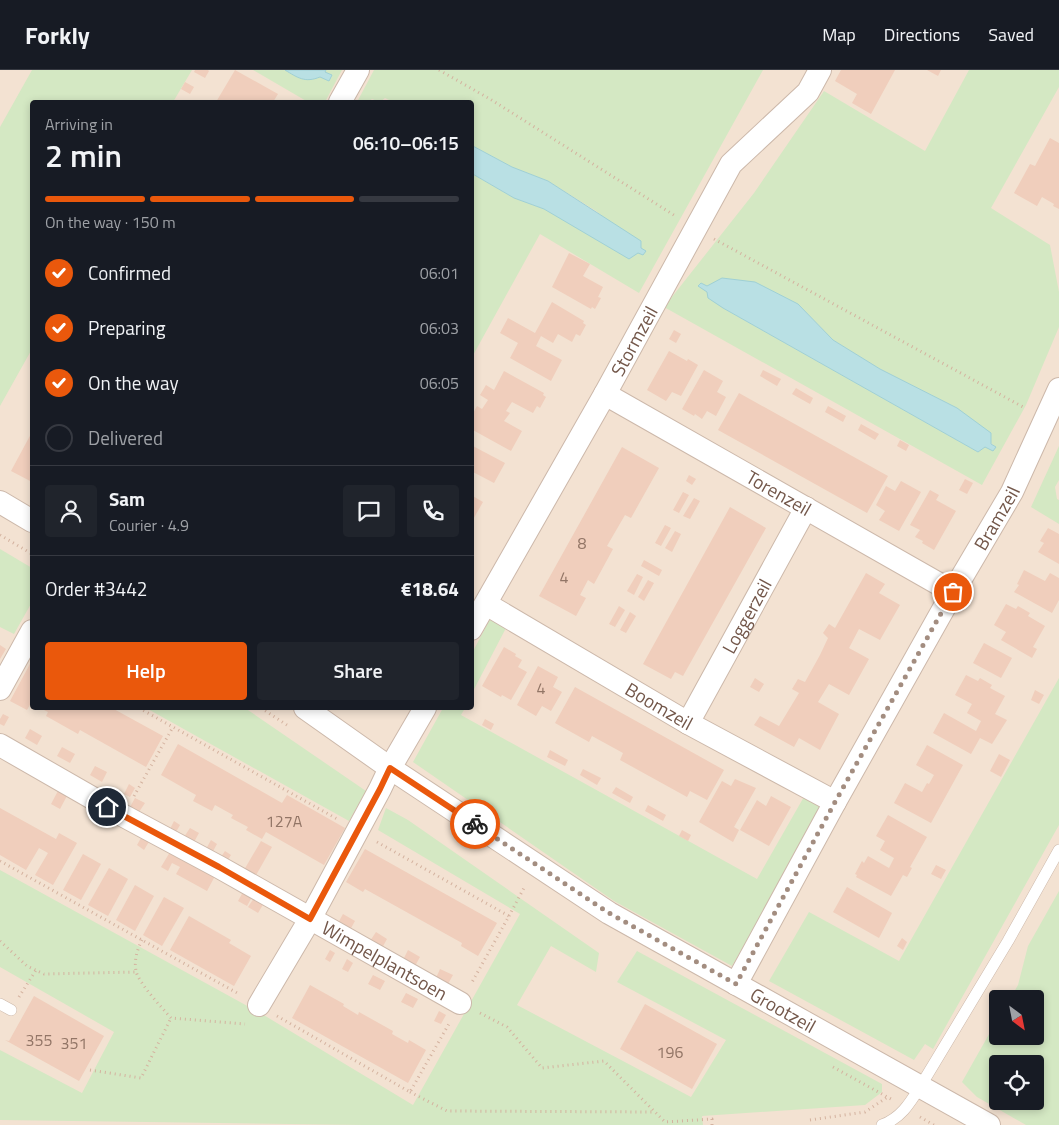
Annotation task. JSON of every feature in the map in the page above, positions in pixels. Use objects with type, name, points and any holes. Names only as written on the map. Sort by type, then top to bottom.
[{"type":"street","points":[[341,100],[358,70]]},
{"type":"street","name":"Stormzeil","points":[[474,624],[605,394],[731,164],[808,92],[820,70]]},
{"type":"street","name":"Bramzeil","points":[[736,984],[835,802],[953,592],[1012,492],[1059,389]]},
{"type":"street","name":"Torenzeil","points":[[605,394],[953,592]]},
{"type":"street","points":[[0,502],[30,520]]},
{"type":"street","name":"Loggerzeil","points":[[688,723],[806,508]]},
{"type":"street","name":"Boomzeil","points":[[486,604],[688,723],[835,802]]},
{"type":"street","points":[[0,689],[30,635]]},
{"type":"street","name":"Grootzeil","points":[[308,710],[390,768],[609,913],[989,1125]]},
{"type":"street","points":[[390,768],[424,710]]},
{"type":"street","name":"Wimpelplantsoen","points":[[0,745],[460,1003]]},
{"type":"street","name":"Wimpelplantsoen","points":[[259,1005],[310,919],[390,768]]},
{"type":"lane","points":[[882,1125],[906,1109],[1008,940],[1059,850]]},
{"type":"lane","points":[[0,1004],[11,1010]]},
{"type":"path","points":[[439,70],[490,99],[695,228],[1046,419]]},
{"type":"path","points":[[0,535],[30,553]]},
{"type":"path","points":[[122,815],[173,726]]},
{"type":"path","points":[[509,916],[525,886]]},
{"type":"path","points":[[142,940],[136,956],[136,972],[147,990],[170,1018],[248,1025],[259,1005]]},
{"type":"path","points":[[0,941],[27,966],[44,974],[136,972]]},
{"type":"path","points":[[11,1010],[36,970]]},
{"type":"path","points":[[460,1003],[506,1027],[542,1068],[604,1061],[665,1122],[712,1119],[712,1125]]},
{"type":"path","points":[[90,1070],[140,1078],[170,1018]]},
{"type":"path","points":[[410,1092],[447,1111],[654,1112]]},
{"type":"path","points":[[810,1120],[865,1112],[888,1098]]},
{"type":"shaded area","points":[[0,70],[1059,70],[1059,1125],[0,1125]]},
{"type":"green space","points":[[32,70],[192,70],[174,100],[30,100],[30,353],[0,406],[0,127]]},
{"type":"green space","points":[[253,70],[285,70],[298,77],[325,72],[326,70],[342,70],[326,100],[305,100]]},
{"type":"green space","points":[[374,70],[763,70],[639,293],[540,234],[474,354],[474,175],[514,198],[544,209],[638,253],[645,251],[596,211],[548,181],[512,167],[474,147],[474,100],[389,100],[385,98],[382,100],[358,100]]},
{"type":"green space","points":[[969,70],[1059,70],[1059,87],[991,208],[1050,245],[1059,292],[1059,327],[1026,405],[982,485],[664,307],[754,193],[824,91],[925,151]],"holes":[[[701,283],[706,286],[798,304],[833,340],[880,369],[957,408],[995,447],[985,447],[978,452],[723,308]]]},
{"type":"green space","points":[[1059,446],[1059,480],[1055,487],[1057,499],[1059,500],[1059,524],[1031,507]]},
{"type":"green space","points":[[0,549],[30,567],[30,606],[14,634],[0,627]]},
{"type":"green space","points":[[490,619],[506,628],[474,689],[474,649]]},
{"type":"green space","points":[[1059,678],[1059,825],[933,1049],[925,1044],[914,1060],[769,981],[809,912],[899,961]]},
{"type":"green space","points":[[150,710],[248,710],[366,791],[349,821]]},
{"type":"green space","points":[[442,710],[464,710],[461,715],[757,879],[805,795],[823,808],[732,966],[614,901],[413,762]]},
{"type":"green space","points":[[386,808],[408,820],[599,953],[596,972],[551,946],[517,1005],[691,1097],[726,1040],[617,982],[637,951],[882,1084],[882,1092],[865,1105],[702,1116],[703,1125],[364,1125],[0,1120],[0,1050],[82,1093],[114,1032],[0,967],[0,870],[262,1014],[413,1105],[520,914],[378,830]]},
{"type":"green space","points":[[1059,891],[1059,1125],[1026,1125],[1000,1110],[1044,1110],[1044,1055],[989,1055],[989,1104],[977,1097],[962,1082],[989,1034],[989,1045],[1044,1045],[1044,990],[1015,990],[1028,946]]},
{"type":"water","points":[[285,70],[326,70],[325,72],[332,75],[329,81],[320,77],[306,80]]},
{"type":"water","points":[[474,147],[512,167],[548,181],[641,241],[641,248],[646,251],[643,255],[638,253],[629,259],[544,209],[514,198],[474,175]]},
{"type":"water","points":[[722,278],[755,282],[798,304],[833,340],[880,369],[957,408],[991,433],[991,444],[996,447],[993,451],[985,447],[978,452],[723,308],[708,298],[707,292],[698,286],[701,283],[707,286]]},
{"type":"building","points":[[195,70],[209,71],[205,78],[194,72]]},
{"type":"building","points":[[235,70],[278,94],[274,100],[217,100]]},
{"type":"building","points":[[841,70],[895,70],[871,114],[852,103],[857,94],[835,81]]},
{"type":"building","points":[[927,70],[941,70],[938,76]]},
{"type":"building","points":[[185,82],[194,87],[190,94],[181,89]]},
{"type":"building","points":[[1050,138],[1059,143],[1059,209],[1042,197],[1037,206],[1014,193],[1030,164],[1035,166]]},
{"type":"building","points":[[569,253],[590,264],[583,276],[603,287],[598,297],[601,298],[595,309],[592,307],[591,309],[552,287]]},
{"type":"building","points":[[552,302],[584,321],[583,323],[586,325],[580,336],[576,334],[572,342],[558,334],[553,343],[541,336],[536,346],[562,360],[551,381],[510,358],[518,343],[500,333],[508,318],[535,333]]},
{"type":"building","points":[[674,330],[681,334],[676,343],[669,339]]},
{"type":"building","points":[[669,351],[698,365],[681,396],[672,392],[666,401],[647,390]]},
{"type":"building","points":[[704,370],[723,381],[717,392],[726,397],[716,416],[707,411],[702,419],[682,409]]},
{"type":"building","points":[[763,370],[781,379],[777,386],[760,376]]},
{"type":"building","points":[[504,371],[544,393],[543,395],[546,397],[540,408],[537,406],[533,413],[512,402],[506,411],[510,413],[504,421],[522,431],[511,451],[474,431],[474,412],[477,406],[482,409],[488,400],[480,395],[486,385],[494,390]]},
{"type":"building","points":[[796,388],[813,398],[810,404],[792,394]]},
{"type":"building","points":[[739,393],[888,476],[867,513],[718,430]]},
{"type":"building","points":[[828,406],[846,416],[843,422],[825,412]]},
{"type":"building","points":[[861,424],[879,434],[875,440],[858,430]]},
{"type":"building","points":[[30,436],[30,481],[11,471]]},
{"type":"building","points":[[900,440],[909,445],[906,451],[897,446]]},
{"type":"building","points":[[474,447],[505,463],[494,483],[474,473]]},
{"type":"building","points":[[622,447],[659,468],[631,518],[625,515],[607,546],[613,549],[594,584],[588,580],[580,595],[586,598],[576,616],[539,596]]},
{"type":"building","points":[[689,475],[696,479],[692,485],[686,481]]},
{"type":"building","points":[[965,479],[973,483],[967,494],[959,490]]},
{"type":"building","points":[[901,481],[921,492],[899,531],[879,520],[885,511],[876,505],[886,486],[895,491]]},
{"type":"building","points":[[930,490],[939,495],[936,500],[956,511],[934,550],[915,537],[920,530],[910,525]]},
{"type":"building","points":[[683,492],[689,495],[679,513],[673,510]]},
{"type":"building","points":[[474,497],[483,502],[474,518]]},
{"type":"building","points":[[694,498],[700,501],[690,519],[683,516]]},
{"type":"building","points":[[730,507],[766,528],[683,676],[675,672],[671,679],[643,664]]},
{"type":"building","points":[[665,525],[671,528],[661,546],[655,543]]},
{"type":"building","points":[[1048,528],[1059,534],[1059,564],[1038,552],[1044,543],[1040,541]]},
{"type":"building","points":[[675,531],[681,534],[672,552],[665,548]]},
{"type":"building","points":[[644,560],[662,570],[659,576],[641,566]]},
{"type":"building","points":[[1024,570],[1045,581],[1050,573],[1059,578],[1059,600],[1052,613],[1014,592],[1019,585],[1017,584]]},
{"type":"building","points":[[866,573],[885,584],[879,593],[900,605],[880,640],[859,629],[849,648],[869,659],[849,695],[829,684],[818,702],[839,714],[820,750],[799,738],[794,747],[754,725],[760,716],[779,726],[799,693],[792,689],[798,679],[805,682],[820,655],[828,638],[823,633],[829,624],[835,628]]},
{"type":"building","points":[[637,574],[643,577],[634,595],[627,591]]},
{"type":"building","points":[[648,580],[654,583],[644,601],[638,597]]},
{"type":"building","points":[[1006,604],[1016,609],[1018,606],[1030,613],[1028,616],[1045,626],[1033,647],[1037,649],[1032,658],[1001,640],[1006,632],[994,625]]},
{"type":"building","points":[[619,606],[625,610],[615,627],[609,624]]},
{"type":"building","points":[[630,612],[636,616],[626,633],[620,630]]},
{"type":"building","points":[[984,643],[1012,658],[1001,678],[973,663]]},
{"type":"building","points":[[0,645],[6,649],[0,659]]},
{"type":"building","points":[[504,647],[522,660],[518,667],[527,672],[511,700],[502,695],[501,697],[482,686]]},
{"type":"building","points":[[30,664],[30,705],[27,710],[10,701]]},
{"type":"building","points":[[538,666],[558,677],[553,687],[562,692],[551,711],[542,706],[536,716],[517,705]]},
{"type":"building","points":[[966,675],[978,681],[980,678],[992,685],[990,688],[1005,696],[995,714],[1007,720],[992,744],[980,738],[971,754],[933,733],[944,713],[976,731],[981,721],[967,713],[972,704],[955,695]]},
{"type":"building","points":[[755,678],[764,684],[759,692],[750,687]]},
{"type":"building","points":[[575,687],[724,770],[707,800],[690,791],[687,797],[620,760],[623,753],[592,736],[589,742],[555,723]]},
{"type":"building","points":[[1035,690],[1044,695],[1039,704],[1031,700]]},
{"type":"building","points":[[44,710],[116,710],[163,736],[146,767],[80,730],[78,734],[46,716],[48,712]]},
{"type":"building","points":[[3,714],[9,717],[4,726],[0,724]]},
{"type":"building","points":[[485,719],[494,724],[491,730],[482,725]]},
{"type":"building","points":[[30,729],[42,736],[37,745],[25,738]]},
{"type":"building","points":[[178,744],[282,803],[287,795],[345,828],[324,865],[266,832],[262,839],[246,830],[248,827],[231,818],[233,815],[215,805],[212,811],[193,801],[196,795],[161,775]]},
{"type":"building","points":[[927,745],[963,765],[931,823],[894,803],[905,783],[922,792],[927,783],[929,784],[934,775],[916,765]]},
{"type":"building","points":[[62,747],[75,754],[70,763],[57,756]]},
{"type":"building","points":[[550,750],[568,760],[565,766],[547,757]]},
{"type":"building","points":[[999,754],[1010,760],[1001,777],[990,771]]},
{"type":"building","points":[[95,766],[107,772],[102,782],[90,775]]},
{"type":"building","points":[[583,769],[601,778],[597,785],[580,775]]},
{"type":"building","points":[[735,779],[756,788],[734,827],[739,830],[733,842],[699,822],[722,781],[731,786]]},
{"type":"building","points":[[129,784],[135,788],[130,797],[124,794]]},
{"type":"building","points":[[616,787],[633,797],[630,803],[612,793]]},
{"type":"building","points":[[59,789],[68,794],[60,809],[51,804]]},
{"type":"building","points":[[771,796],[791,807],[769,846],[740,830],[757,800],[766,806]]},
{"type":"building","points":[[135,798],[145,803],[139,812],[130,807]]},
{"type":"building","points":[[648,805],[666,815],[663,821],[645,811]]},
{"type":"building","points":[[0,808],[56,839],[59,833],[77,843],[53,885],[35,875],[48,853],[39,848],[26,870],[0,855]]},
{"type":"building","points":[[888,815],[927,837],[910,867],[912,868],[907,877],[903,875],[891,896],[856,877],[857,875],[855,874],[862,861],[864,863],[868,856],[889,868],[894,858],[880,850],[885,841],[876,836]]},
{"type":"building","points":[[174,821],[180,825],[176,832],[170,829]]},
{"type":"building","points":[[190,828],[199,833],[194,842],[184,837]]},
{"type":"building","points":[[682,830],[691,835],[688,841],[679,836]]},
{"type":"building","points":[[142,836],[150,840],[144,850],[137,845]]},
{"type":"building","points":[[211,840],[217,844],[212,853],[206,849]]},
{"type":"building","points":[[261,841],[272,847],[255,877],[244,870]]},
{"type":"building","points":[[365,849],[497,923],[478,956],[461,946],[462,943],[365,889],[363,892],[346,882]]},
{"type":"building","points":[[225,851],[231,855],[228,860],[221,857]]},
{"type":"building","points":[[170,852],[215,876],[207,891],[176,874],[180,867],[172,863],[168,871],[161,867]]},
{"type":"building","points":[[83,854],[101,864],[81,900],[63,890]]},
{"type":"building","points":[[936,865],[946,870],[941,879],[931,874]]},
{"type":"building","points":[[109,868],[128,879],[108,916],[88,905]]},
{"type":"building","points":[[135,885],[154,896],[135,931],[116,920]]},
{"type":"building","points":[[847,887],[892,913],[879,938],[833,912]]},
{"type":"building","points":[[243,892],[252,897],[247,906],[238,901]]},
{"type":"building","points":[[164,897],[184,908],[162,946],[143,935]]},
{"type":"building","points":[[254,898],[264,903],[258,913],[248,907]]},
{"type":"building","points":[[343,914],[355,921],[350,930],[338,923]]},
{"type":"building","points":[[189,916],[231,940],[229,943],[251,956],[234,986],[170,950]]},
{"type":"building","points":[[376,932],[387,939],[382,948],[370,941]]},
{"type":"building","points":[[902,938],[907,942],[903,950],[897,946]]},
{"type":"building","points":[[330,950],[335,953],[330,962],[325,959]]},
{"type":"building","points":[[408,950],[420,957],[415,966],[403,960]]},
{"type":"building","points":[[347,959],[353,963],[348,972],[342,969]]},
{"type":"building","points":[[440,969],[453,975],[448,984],[436,978]]},
{"type":"building","points":[[373,975],[385,981],[380,990],[368,984]]},
{"type":"building","points":[[310,985],[344,1004],[343,1006],[358,1015],[359,1012],[393,1031],[392,1034],[408,1043],[409,1040],[426,1050],[408,1083],[292,1018]]},
{"type":"building","points":[[406,993],[418,999],[413,1008],[401,1002]]},
{"type":"building","points":[[34,996],[104,1036],[79,1081],[5,1040],[9,1041]]},
{"type":"building","points":[[645,1004],[717,1044],[692,1089],[620,1049]]},
{"type":"building","points":[[439,1011],[446,1015],[441,1024],[434,1021]]},
{"type":"way so far","points":[[475,824],[609,913],[736,984],[835,802],[953,592]]},
{"type":"route","points":[[107,807],[219,867],[310,919],[390,768],[475,824]]}]
